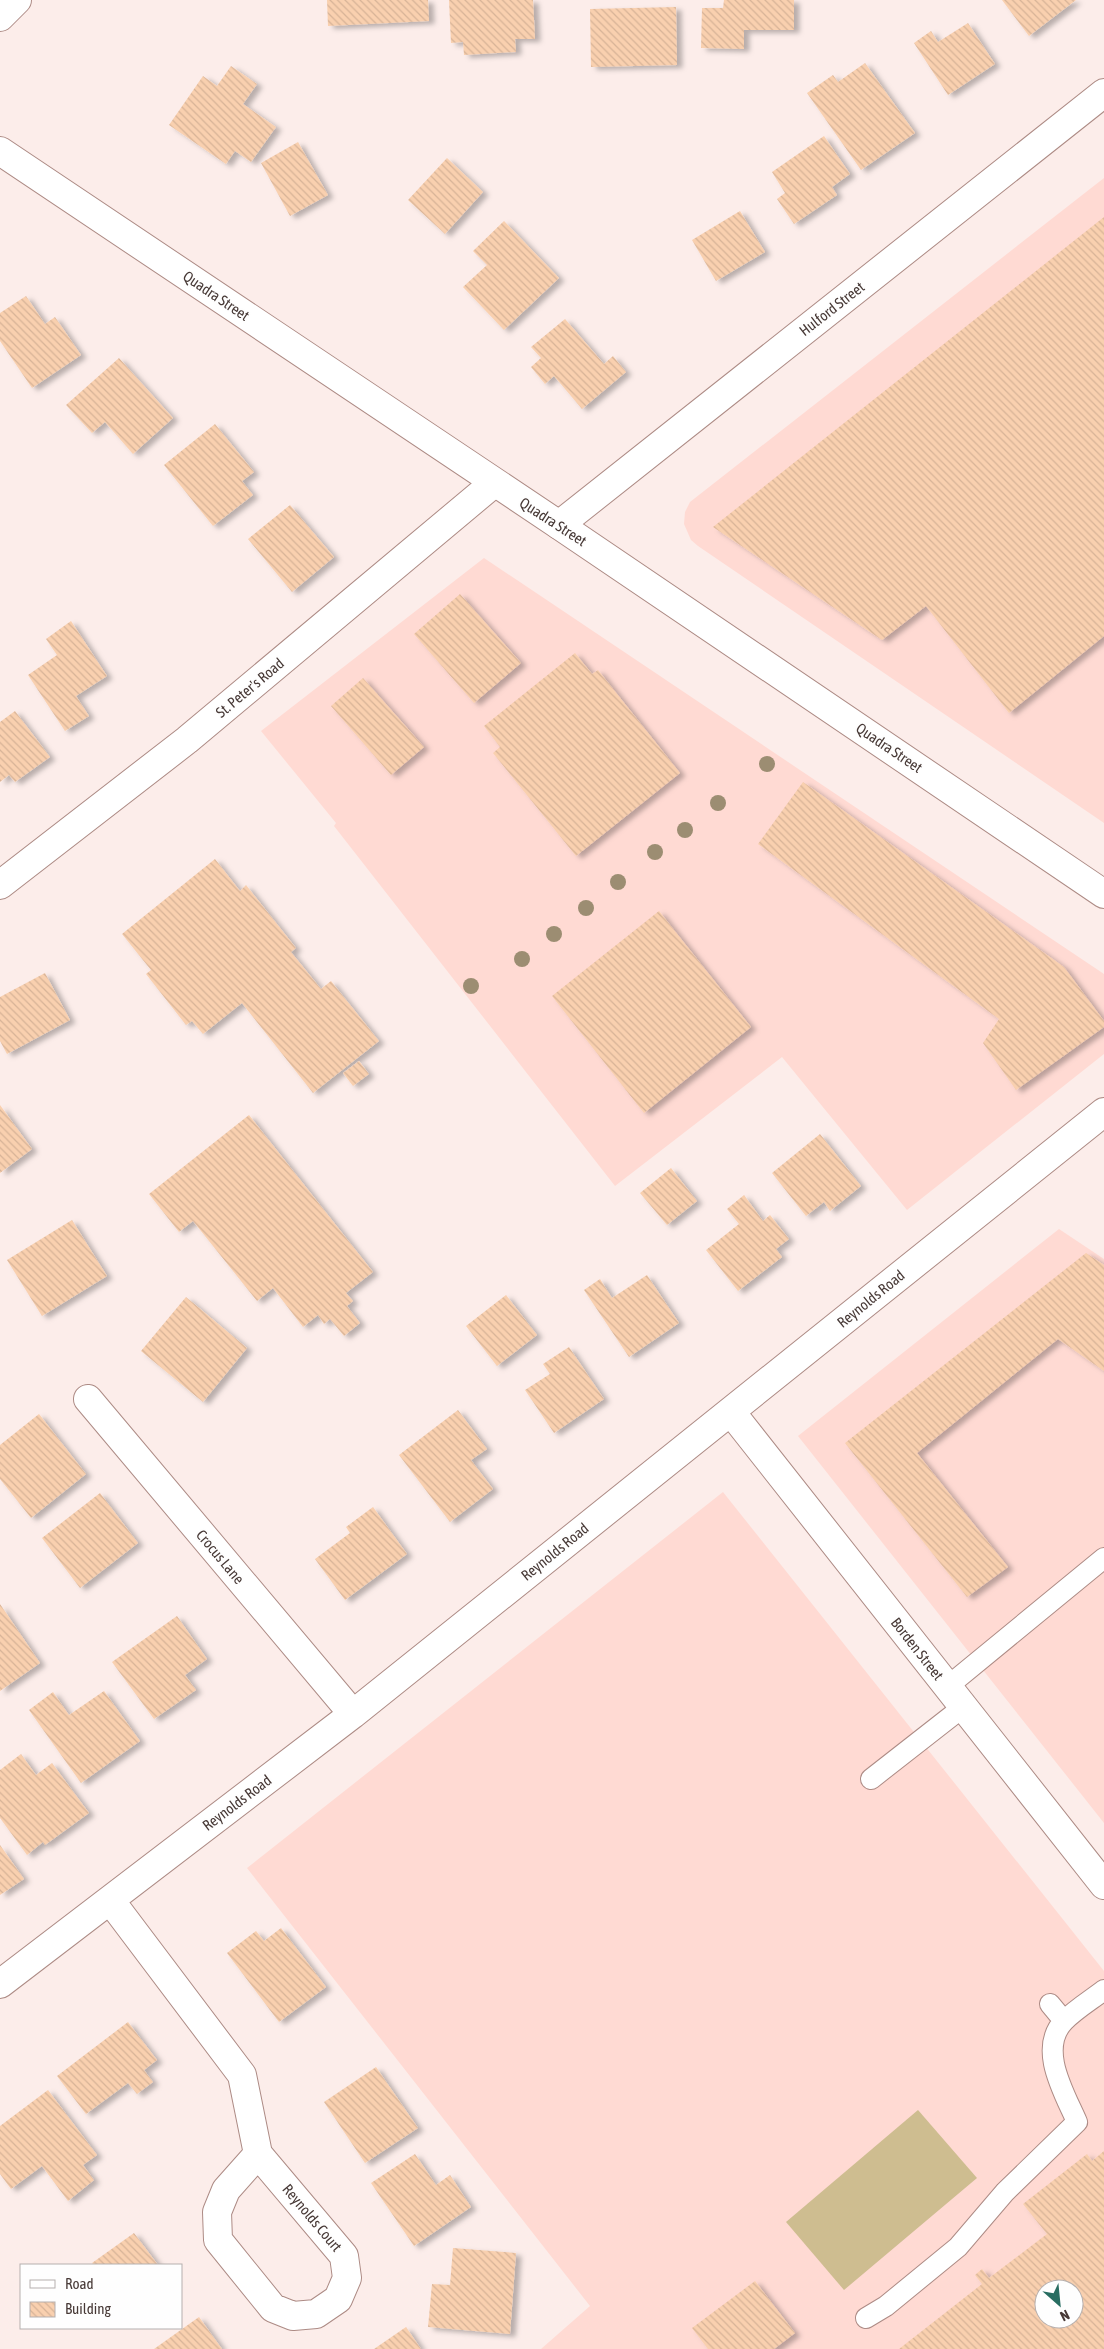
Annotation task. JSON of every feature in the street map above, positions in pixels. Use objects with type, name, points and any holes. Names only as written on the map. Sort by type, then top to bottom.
[{"type":"street","points":[[0,17],[17,0]]},
{"type":"street","name":"Hulford Street","points":[[559,526],[1104,93]]},
{"type":"street","name":"Quadra Street","points":[[0,151],[1104,894]]},
{"type":"street","name":"St. Peter's Road","points":[[0,885],[187,740],[494,483]]},
{"type":"street","name":"Reynolds Road","points":[[0,1984],[353,1714],[1104,1112]]},
{"type":"street","name":"Crocus Lane","points":[[88,1399],[353,1714]]},
{"type":"street","name":"Borden Street","points":[[731,1412],[1104,1886]]},
{"type":"street","name":"Reynolds Court","points":[[110,1900],[242,2076],[258,2154],[344,2256],[347,2278],[338,2299],[316,2314],[293,2316],[273,2308],[218,2240],[216,2212],[226,2190],[258,2154]]},
{"type":"lane","points":[[871,1779],[955,1697],[1104,1558]]},
{"type":"lane","points":[[866,2318],[886,2306],[958,2246],[1005,2192],[1077,2122],[1053,2059],[1056,2033],[1064,2021],[1104,1990]]},
{"type":"lane","points":[[1050,2004],[1064,2021]]},
{"type":"shaded area","points":[[1104,178],[1104,823],[698,546],[691,540],[684,524],[685,512],[690,502]]},
{"type":"shaded area","points":[[484,558],[1104,974],[1104,1054],[907,1210],[782,1057],[615,1186],[334,826],[336,823],[261,731]]},
{"type":"shaded area","points":[[1059,1229],[1104,1259],[1104,1823],[798,1436]]},
{"type":"shaded area","points":[[723,1492],[1104,1971],[1104,2349],[541,2349],[590,2306],[247,1868]]},
{"type":"shaded area","points":[[918,2110],[977,2178],[844,2290],[786,2222]]},
{"type":"building","points":[[327,0],[428,0],[429,21],[328,26]]},
{"type":"building","points":[[449,0],[533,0],[535,39],[515,39],[516,52],[464,55],[463,42],[451,43]]},
{"type":"building","points":[[724,0],[794,0],[794,30],[744,30],[744,49],[701,48],[702,8],[723,8]]},
{"type":"building","points":[[1002,0],[1076,0],[1029,36]]},
{"type":"building","points":[[676,7],[677,65],[591,67],[590,9]]},
{"type":"building","points":[[968,23],[995,64],[948,95],[914,43],[931,31],[938,42]]},
{"type":"building","points":[[865,63],[915,133],[861,170],[807,93],[833,75],[838,82]]},
{"type":"building","points":[[231,66],[257,84],[243,104],[276,127],[251,162],[235,151],[226,164],[169,125],[203,76],[217,86]]},
{"type":"building","points":[[824,136],[850,174],[832,187],[837,195],[794,224],[777,199],[785,193],[772,172]]},
{"type":"building","points":[[298,142],[328,195],[290,216],[261,163]]},
{"type":"building","points":[[447,158],[483,192],[445,234],[408,200]]},
{"type":"building","points":[[740,211],[765,252],[716,281],[692,240]]},
{"type":"building","points":[[1104,217],[1104,636],[1009,713],[926,606],[882,640],[713,527]]},
{"type":"building","points":[[504,221],[559,278],[504,330],[463,287],[487,265],[473,251]]},
{"type":"building","points":[[26,296],[45,324],[55,317],[81,355],[32,388],[0,341],[0,313]]},
{"type":"building","points":[[565,319],[604,364],[613,356],[626,372],[582,409],[554,376],[545,384],[531,367],[541,358],[531,347]]},
{"type":"building","points":[[119,358],[173,418],[133,454],[105,422],[92,433],[66,405]]},
{"type":"building","points":[[215,424],[254,472],[242,481],[253,495],[213,526],[164,465]]},
{"type":"building","points":[[290,505],[334,557],[292,592],[248,539]]},
{"type":"building","points":[[460,594],[521,663],[474,703],[414,634]]},
{"type":"building","points":[[71,621],[107,676],[76,696],[89,716],[65,731],[28,675],[57,655],[46,639]]},
{"type":"building","points":[[575,653],[592,674],[598,670],[680,773],[576,856],[493,753],[500,747],[484,726]]},
{"type":"building","points":[[363,678],[424,747],[391,775],[331,706]]},
{"type":"building","points":[[15,711],[50,757],[15,782],[9,775],[0,782],[0,722]]},
{"type":"building","points":[[803,782],[1064,967],[1104,1021],[1104,1027],[1016,1090],[983,1043],[999,1019],[758,844]]},
{"type":"building","points":[[215,859],[240,891],[246,885],[296,948],[291,952],[321,989],[331,981],[379,1041],[313,1093],[242,1003],[203,1034],[192,1021],[186,1025],[146,974],[151,970],[122,934]]},
{"type":"building","points":[[659,911],[751,1027],[644,1113],[552,996]]},
{"type":"building","points":[[45,973],[70,1020],[7,1054],[0,1041],[0,997]]},
{"type":"building","points":[[359,1061],[369,1074],[353,1086],[343,1073]]},
{"type":"building","points":[[0,1105],[32,1149],[0,1173]]},
{"type":"building","points":[[249,1115],[373,1272],[346,1293],[353,1301],[347,1306],[360,1323],[344,1336],[330,1319],[324,1324],[318,1315],[303,1327],[273,1288],[257,1301],[193,1221],[179,1232],[149,1194]]},
{"type":"building","points":[[820,1134],[861,1186],[830,1211],[824,1202],[806,1216],[772,1173]]},
{"type":"building","points":[[671,1168],[697,1201],[667,1225],[640,1193]]},
{"type":"building","points":[[744,1195],[763,1221],[770,1215],[789,1239],[776,1249],[782,1257],[738,1291],[706,1250],[739,1224],[727,1209]]},
{"type":"building","points":[[72,1220],[107,1276],[42,1316],[7,1260]]},
{"type":"building","points":[[1086,1253],[1104,1265],[1104,1371],[1058,1339],[917,1453],[1008,1567],[967,1597],[845,1443]]},
{"type":"building","points":[[647,1275],[679,1323],[629,1357],[584,1290],[600,1279],[612,1298]]},
{"type":"building","points":[[506,1295],[537,1335],[497,1366],[466,1326]]},
{"type":"building","points":[[186,1297],[247,1348],[203,1402],[141,1351]]},
{"type":"building","points":[[569,1347],[604,1399],[554,1433],[525,1390],[550,1374],[543,1364]]},
{"type":"building","points":[[458,1410],[487,1449],[471,1460],[493,1489],[450,1522],[399,1455]]},
{"type":"building","points":[[39,1414],[86,1474],[31,1518],[0,1479],[0,1445]]},
{"type":"building","points":[[100,1493],[138,1543],[80,1588],[42,1538]]},
{"type":"building","points":[[373,1507],[407,1554],[345,1600],[315,1559],[350,1533],[346,1527]]},
{"type":"building","points":[[0,1604],[40,1663],[0,1691]]},
{"type":"building","points":[[177,1616],[207,1659],[185,1675],[196,1690],[154,1719],[112,1662]]},
{"type":"building","points":[[104,1691],[140,1741],[81,1783],[29,1710],[53,1692],[69,1715]]},
{"type":"building","points":[[21,1754],[36,1775],[52,1763],[89,1813],[45,1845],[43,1842],[27,1855],[0,1818],[0,1770]]},
{"type":"building","points":[[0,1845],[24,1879],[0,1895]]},
{"type":"building","points":[[281,1928],[326,1987],[279,2022],[227,1953],[256,1931],[264,1941]]},
{"type":"building","points":[[128,2022],[157,2060],[144,2070],[153,2082],[137,2094],[128,2083],[86,2114],[57,2076]]},
{"type":"building","points":[[376,2067],[418,2128],[365,2163],[324,2102]]},
{"type":"building","points":[[48,2090],[97,2155],[83,2165],[94,2180],[68,2201],[42,2166],[11,2189],[0,2174],[0,2126]]},
{"type":"building","points":[[1104,2151],[1104,2349],[899,2349],[982,2284],[975,2275],[982,2269],[989,2278],[1047,2234],[1023,2204],[1087,2154],[1092,2161]]},
{"type":"building","points":[[415,2154],[436,2185],[450,2175],[471,2207],[414,2246],[371,2183]]},
{"type":"building","points":[[134,2233],[157,2264],[93,2264]]},
{"type":"building","points":[[453,2248],[516,2253],[510,2334],[428,2327],[432,2284],[450,2285]]},
{"type":"building","points":[[755,2281],[795,2333],[774,2349],[708,2349],[692,2328]]},
{"type":"building","points":[[199,2317],[222,2349],[154,2349]]},
{"type":"building","points":[[406,2327],[421,2349],[374,2349]]}]
